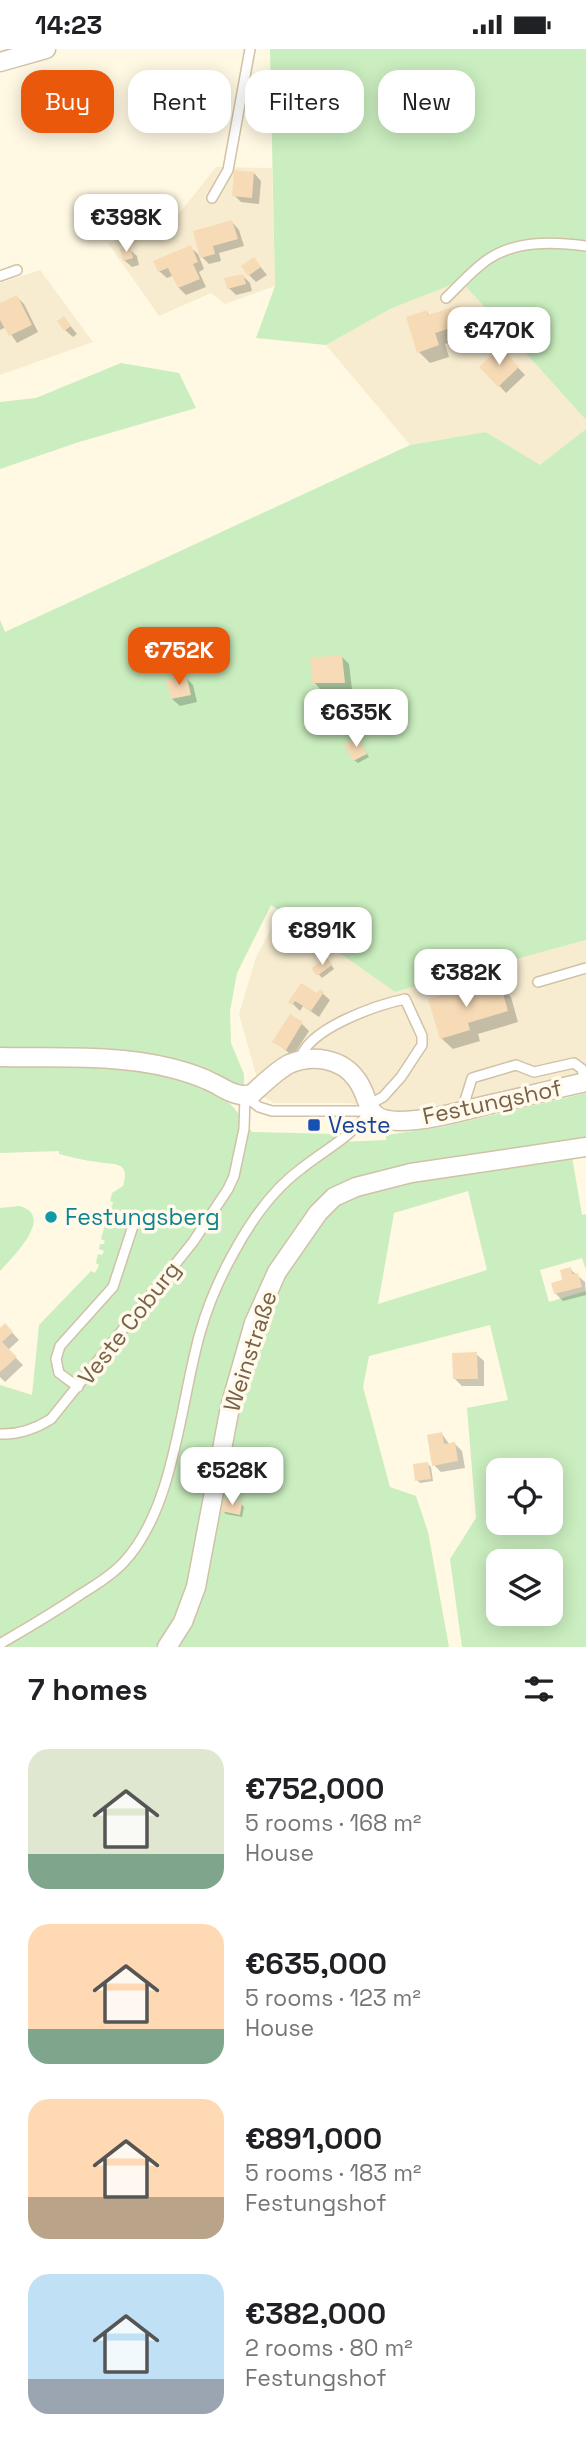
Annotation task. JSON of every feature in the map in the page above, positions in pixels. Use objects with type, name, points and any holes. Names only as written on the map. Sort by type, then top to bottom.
[{"type":"street","points":[[0,62],[46,49]]},
{"type":"street","points":[[0,1057],[114,1059],[170,1068],[208,1080],[237,1094],[251,1094],[287,1065],[300,1061],[328,1060],[344,1067],[357,1080],[369,1108]]},
{"type":"street","name":"Festungshof","points":[[369,1108],[379,1118],[399,1121],[461,1112],[585,1074]]},
{"type":"street","name":"Weinstraße","points":[[167,1647],[183,1622],[196,1587],[230,1407],[254,1323],[277,1272],[318,1213],[334,1197],[356,1187],[411,1173],[586,1147]]},
{"type":"lane","points":[[212,198],[228,170],[250,49]]},
{"type":"lane","points":[[446,298],[489,258],[508,248],[528,244],[586,246]]},
{"type":"lane","points":[[0,276],[17,270]]},
{"type":"lane","points":[[538,982],[586,968]]},
{"type":"lane","points":[[0,1644],[98,1583],[124,1563],[149,1526],[168,1470],[200,1333],[212,1297],[233,1253],[256,1216],[279,1187],[302,1167],[356,1130],[369,1108],[401,1077],[422,1045],[422,1036],[405,999],[376,1006],[326,1031],[301,1052],[300,1061]]},
{"type":"lane","points":[[461,1112],[472,1078],[516,1065],[534,1072],[574,1063],[585,1074]]},
{"type":"lane","points":[[237,1094],[258,1107],[272,1111],[369,1108]]},
{"type":"lane","name":"Veste Coburg","points":[[0,1434],[14,1435],[37,1428],[51,1419],[193,1242],[234,1176],[244,1129],[237,1094]]},
{"type":"lane","points":[[78,1387],[59,1373],[56,1359],[60,1346],[113,1287],[133,1226]]},
{"type":"shaded area","points":[[216,167],[272,168],[275,286],[225,304],[211,293],[159,316],[108,243],[178,215]]},
{"type":"shaded area","points":[[40,270],[93,342],[0,375],[0,283]]},
{"type":"shaded area","points":[[461,281],[586,420],[586,429],[540,466],[486,432],[410,445],[326,345],[390,309]]},
{"type":"shaded area","points":[[280,912],[395,992],[586,940],[586,1078],[450,1111],[397,1112],[349,1103],[274,1103],[262,1096],[239,1014],[256,957]]},
{"type":"green space","points":[[270,49],[586,49],[586,420],[461,281],[390,309],[326,345],[256,338],[275,286],[272,133],[364,133],[364,70],[270,70]]},
{"type":"green space","points":[[121,363],[179,373],[196,408],[79,442],[0,469],[0,402],[36,398]]},
{"type":"green space","points":[[586,429],[586,940],[395,992],[271,905],[237,973],[230,1011],[231,1043],[244,1074],[244,1085],[169,1061],[0,1051],[0,620],[5,632],[410,445],[486,432],[540,465]]},
{"type":"green space","points":[[0,1065],[97,1067],[168,1077],[221,1096],[252,1132],[336,1134],[341,1142],[386,1140],[386,1135],[442,1127],[586,1093],[586,1142],[570,1145],[582,1215],[586,1214],[586,1270],[582,1258],[540,1270],[549,1302],[586,1291],[586,1647],[462,1647],[450,1559],[476,1518],[467,1408],[508,1400],[490,1325],[369,1356],[363,1387],[390,1487],[416,1496],[428,1532],[449,1647],[0,1647],[0,1385],[32,1395],[39,1325],[91,1271],[95,1273],[99,1265],[96,1263],[98,1254],[102,1255],[104,1251],[99,1249],[100,1244],[105,1241],[101,1239],[113,1202],[110,1201],[112,1193],[123,1186],[125,1178],[125,1172],[119,1165],[74,1158],[59,1154],[59,1151],[0,1153]],"holes":[[[468,1191],[487,1270],[378,1304],[394,1213]]]},
{"type":"green space","points":[[19,1206],[29,1211],[33,1218],[33,1227],[21,1247],[0,1271],[0,1208]]},
{"type":"building","points":[[234,170],[254,172],[252,198],[232,196]]},
{"type":"building","points":[[232,220],[238,239],[213,246],[215,254],[200,258],[193,231]]},
{"type":"building","points":[[191,245],[198,262],[193,264],[200,279],[178,288],[168,268],[158,272],[153,261]]},
{"type":"building","points":[[130,247],[133,258],[123,261],[120,249]]},
{"type":"building","points":[[254,257],[261,267],[248,276],[241,266]]},
{"type":"building","points":[[243,274],[246,284],[227,289],[224,278]]},
{"type":"building","points":[[17,295],[32,325],[9,336],[0,320],[0,303]]},
{"type":"building","points":[[460,305],[466,323],[435,333],[439,345],[417,353],[406,317],[427,310],[428,315]]},
{"type":"building","points":[[64,316],[71,326],[64,331],[57,321]]},
{"type":"building","points":[[501,347],[519,367],[498,387],[479,367]]},
{"type":"building","points":[[342,655],[345,683],[312,683],[310,658]]},
{"type":"building","points":[[186,675],[191,695],[171,699],[166,680]]},
{"type":"building","points":[[358,737],[367,754],[353,761],[344,744]]},
{"type":"building","points":[[327,957],[332,965],[317,976],[311,968]]},
{"type":"building","points":[[301,983],[317,993],[320,989],[324,992],[311,1011],[295,1001],[292,1005],[288,1002]]},
{"type":"building","points":[[500,983],[508,1011],[468,1023],[470,1030],[440,1039],[428,999],[457,990],[459,995]]},
{"type":"building","points":[[290,1014],[303,1022],[286,1050],[272,1042]]},
{"type":"building","points":[[571,1267],[572,1274],[578,1273],[582,1287],[554,1294],[551,1283],[562,1280],[560,1270]]},
{"type":"building","points":[[5,1323],[13,1332],[2,1342],[17,1357],[0,1372],[0,1328]]},
{"type":"building","points":[[477,1352],[478,1379],[453,1379],[452,1353]]},
{"type":"building","points":[[442,1432],[444,1444],[455,1442],[458,1461],[432,1466],[427,1435]]},
{"type":"building","points":[[428,1462],[431,1479],[415,1481],[413,1464]]},
{"type":"building","points":[[224,1499],[242,1502],[240,1515],[221,1511]]},
{"type":"place","name":"Veste","points":[[314,1125]]},
{"type":"place","name":"Festungsberg","points":[[51,1217]]}]
